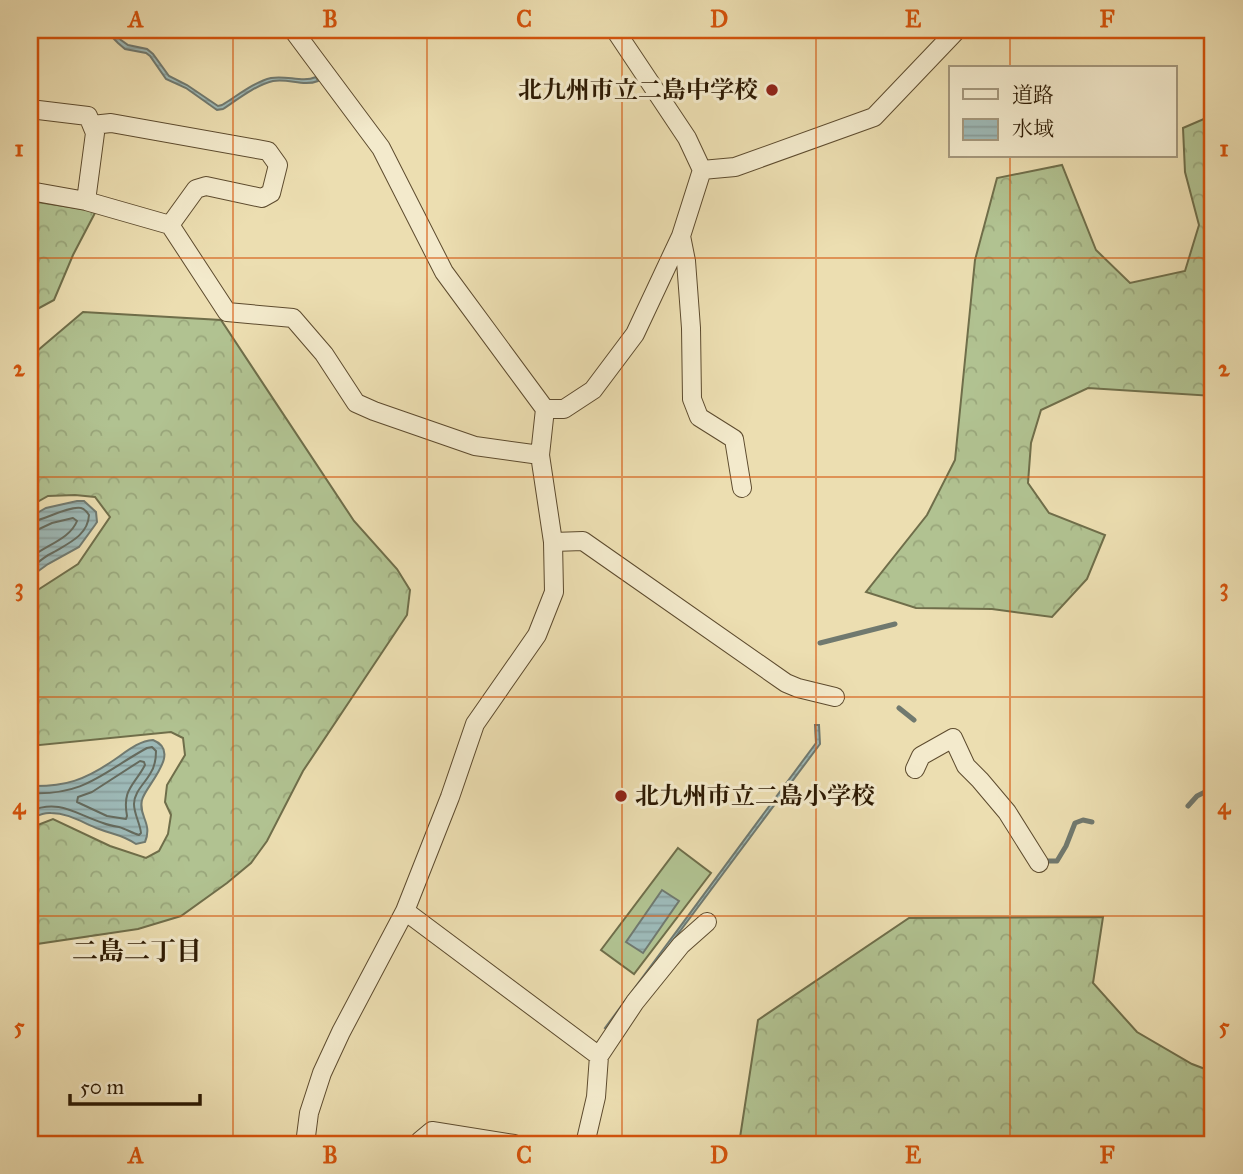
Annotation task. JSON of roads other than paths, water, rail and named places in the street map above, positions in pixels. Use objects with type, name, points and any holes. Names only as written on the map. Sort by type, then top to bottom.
[{"type":"street","points":[[293,30],[381,148],[444,272],[545,409],[540,455],[553,542],[554,592],[537,635],[475,724],[450,797],[405,911],[322,1073],[309,1113],[305,1144]]},
{"type":"street","points":[[545,409],[564,410],[593,390],[635,334],[681,236],[702,170],[687,138],[615,30]]},
{"type":"street","points":[[702,170],[735,167],[874,117],[957,30]]},
{"type":"street","points":[[30,108],[88,116],[95,133],[86,201]]},
{"type":"street","points":[[92,125],[111,123],[268,151],[278,165],[271,193],[262,198],[206,186],[197,189],[170,225]]},
{"type":"street","points":[[30,191],[86,201],[170,225],[227,312],[293,318],[324,354],[356,402],[374,411],[475,446],[540,455]]},
{"type":"street","points":[[681,236],[686,261],[691,328],[692,399],[699,417],[734,439],[742,488]]},
{"type":"street","points":[[553,542],[583,541],[786,683],[835,697]]},
{"type":"street","points":[[915,769],[920,756],[953,738],[966,766],[1007,812],[1039,863]]},
{"type":"street","points":[[405,911],[599,1056]]},
{"type":"street","points":[[585,1144],[596,1097],[599,1056],[635,1002],[681,944],[707,922]]},
{"type":"street","points":[[419,1144],[432,1131],[514,1144]]},
{"type":"water","points":[[110,30],[128,45],[147,49],[169,76],[218,106],[271,78],[316,77],[318,81],[273,81],[217,110],[186,88],[166,79],[146,53],[125,49],[112,37]]},
{"type":"water","points":[[84,501],[96,512],[97,522],[79,547],[30,577],[30,517],[46,508]]},
{"type":"water","points":[[815,725],[819,725],[820,744],[608,1030],[605,1028],[816,743]]},
{"type":"water","points":[[153,740],[161,745],[164,752],[160,769],[142,800],[142,811],[147,825],[145,842],[136,844],[122,836],[58,813],[40,814],[30,819],[30,786],[54,785],[84,777],[137,745]]},
{"type":"water","points":[[662,890],[679,901],[643,953],[626,942]]},
{"type":"waterway","points":[[820,643],[895,624]]},
{"type":"waterway","points":[[899,708],[914,720]]},
{"type":"waterway","points":[[1188,806],[1197,796],[1213,788]]},
{"type":"waterway","points":[[1043,861],[1057,861],[1075,823],[1083,820],[1092,822]]},
{"type":"place","name":"北九州市立二島中学校","points":[[772,90]]},
{"type":"place","name":"北九州市立二島小学校","points":[[621,796]]},
{"type":"district","name":"二島二丁目","points":[[137,951]]}]
